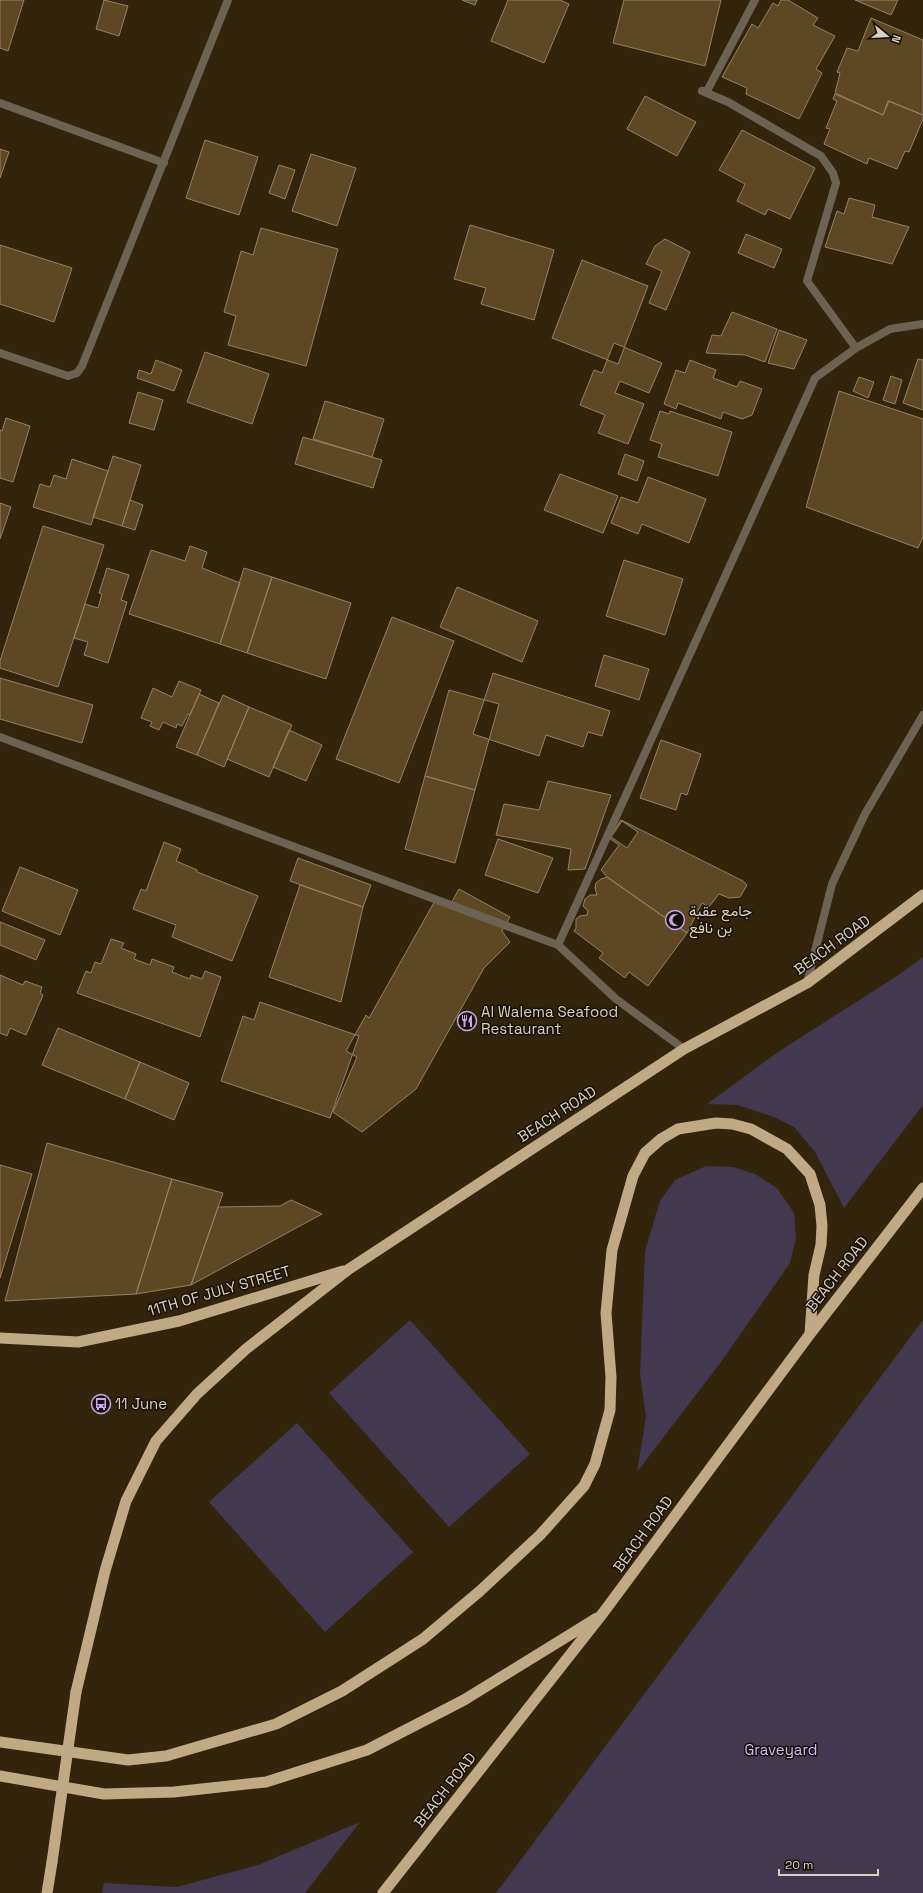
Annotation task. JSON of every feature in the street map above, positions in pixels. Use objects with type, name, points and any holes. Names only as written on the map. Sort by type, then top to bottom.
[{"type":"highway","name":"BEACH ROAD","points":[[349,1269],[684,1049],[807,983],[923,895]]},
{"type":"highway","points":[[0,1742],[128,1760],[166,1756],[276,1724],[342,1691],[422,1639],[480,1591],[540,1535],[584,1486],[595,1464],[610,1410],[611,1377],[606,1313],[612,1250],[632,1176],[645,1153],[661,1139],[678,1129],[716,1122],[751,1129],[787,1149],[810,1174],[820,1206],[822,1226],[821,1245],[814,1275],[810,1334]]},
{"type":"highway","name":"BEACH ROAD","points":[[383,1893],[603,1613],[810,1334],[923,1188]]},
{"type":"highway","name":"11TH OF JULY STREET","points":[[0,1338],[78,1342],[179,1321],[349,1269]]},
{"type":"highway","points":[[47,1893],[76,1692],[105,1571],[126,1502],[156,1441],[197,1394],[246,1349],[349,1269]]},
{"type":"highway","points":[[0,1776],[104,1794],[174,1792],[266,1782],[367,1750],[464,1700],[603,1613]]},
{"type":"street","points":[[0,352],[68,376],[77,373],[82,366],[228,0]]},
{"type":"street","points":[[755,0],[707,91],[702,90],[728,102],[821,156],[833,173],[836,183],[807,281],[856,348]]},
{"type":"street","points":[[0,103],[164,163]]},
{"type":"street","points":[[558,945],[815,378],[856,348],[890,329],[923,324]]},
{"type":"street","points":[[807,983],[832,884],[865,814],[923,715]]},
{"type":"street","points":[[0,737],[558,945],[616,999],[684,1049]]},
{"type":"green space","points":[[923,957],[923,1105],[844,1208],[815,1152],[794,1127],[774,1117],[738,1105],[707,1104],[778,1052],[897,976]]},
{"type":"green space","points":[[706,1166],[733,1167],[755,1174],[777,1188],[794,1213],[796,1238],[790,1263],[721,1362],[637,1472],[646,1417],[640,1374],[645,1251],[660,1201],[675,1180]]},
{"type":"green space","points":[[410,1320],[530,1454],[449,1527],[329,1393]]},
{"type":"green space","name":"Graveyard","points":[[923,1320],[923,1893],[496,1893]]},
{"type":"green space","points":[[297,1423],[413,1552],[325,1632],[209,1502]]},
{"type":"green space","points":[[360,1822],[305,1893],[102,1893],[104,1883],[177,1887],[258,1865]]},
{"type":"building","points":[[0,0],[24,0],[8,51],[0,48]]},
{"type":"building","points":[[104,0],[128,6],[119,36],[96,29]]},
{"type":"building","points":[[462,0],[477,0],[475,5]]},
{"type":"building","points":[[508,0],[560,0],[569,4],[544,63],[491,41]]},
{"type":"building","points":[[624,0],[721,0],[705,66],[613,43]]},
{"type":"building","points":[[781,0],[788,0],[818,18],[813,25],[835,36],[816,69],[822,73],[799,119],[746,94],[747,88],[722,77],[752,24],[758,28],[773,3],[778,6]]},
{"type":"building","points":[[855,0],[898,0],[891,15]]},
{"type":"building","points":[[871,18],[923,40],[923,115],[888,101],[883,115],[835,93],[840,73],[837,72],[847,48],[858,51]]},
{"type":"building","points":[[835,94],[883,115],[889,101],[923,115],[923,119],[909,152],[905,151],[897,169],[869,158],[867,164],[824,144],[830,129],[826,128],[837,101],[833,99]]},
{"type":"building","points":[[645,96],[696,122],[677,156],[627,129]]},
{"type":"building","points":[[742,130],[815,168],[790,219],[768,209],[765,215],[737,201],[745,184],[719,170]]},
{"type":"building","points":[[205,140],[258,157],[239,215],[186,198]]},
{"type":"building","points":[[0,149],[9,152],[0,178]]},
{"type":"building","points":[[311,154],[356,168],[337,226],[292,211]]},
{"type":"building","points":[[279,165],[295,170],[285,199],[269,193]]},
{"type":"building","points":[[849,198],[875,205],[872,217],[909,227],[892,264],[825,247],[837,211],[844,214]]},
{"type":"building","points":[[470,225],[554,250],[534,320],[481,304],[486,288],[454,279]]},
{"type":"building","points":[[261,228],[338,249],[306,366],[228,345],[236,316],[224,312],[241,251],[253,255]]},
{"type":"building","points":[[746,234],[782,249],[774,268],[738,253]]},
{"type":"building","points":[[665,239],[690,252],[666,310],[649,303],[662,271],[646,264],[655,246]]},
{"type":"building","points":[[0,245],[72,268],[54,322],[0,304]]},
{"type":"building","points":[[582,260],[648,286],[618,364],[552,338]]},
{"type":"building","points":[[732,312],[777,329],[765,362],[745,355],[706,353],[712,335],[721,336]]},
{"type":"building","points":[[779,330],[807,340],[794,369],[768,363]]},
{"type":"building","points":[[614,343],[662,363],[649,393],[620,381],[615,393],[644,404],[628,444],[598,433],[605,415],[580,405],[594,370],[602,373]]},
{"type":"building","points":[[205,352],[269,374],[252,424],[187,402]]},
{"type":"building","points":[[918,359],[923,360],[923,410],[903,403]]},
{"type":"building","points":[[156,360],[182,370],[174,391],[137,378],[139,370],[151,374]]},
{"type":"building","points":[[690,360],[716,370],[713,378],[737,387],[740,381],[762,389],[752,415],[742,419],[723,412],[721,419],[678,403],[676,409],[664,404],[676,370],[685,373]]},
{"type":"building","points":[[891,376],[902,380],[895,404],[883,400]]},
{"type":"building","points":[[859,377],[874,382],[868,398],[853,391]]},
{"type":"building","points":[[839,391],[923,419],[923,537],[918,548],[806,507]]},
{"type":"building","points":[[138,392],[163,400],[154,430],[129,423]]},
{"type":"building","points":[[325,401],[384,419],[372,457],[313,439]]},
{"type":"building","points":[[660,411],[669,414],[670,411],[732,432],[718,476],[658,457],[662,444],[650,440]]},
{"type":"building","points":[[6,418],[30,426],[13,482],[0,478],[0,430],[2,431]]},
{"type":"building","points":[[303,437],[382,460],[373,488],[295,464]]},
{"type":"building","points":[[625,454],[644,461],[637,481],[618,474]]},
{"type":"building","points":[[113,456],[141,465],[122,526],[93,517]]},
{"type":"building","points":[[72,459],[108,471],[91,525],[33,507],[40,484],[50,487],[54,475],[66,479]]},
{"type":"building","points":[[560,474],[618,496],[603,533],[544,510]]},
{"type":"building","points":[[648,477],[706,499],[689,543],[642,524],[638,534],[611,523],[621,497],[638,503]]},
{"type":"building","points":[[130,500],[143,505],[135,530],[122,526]]},
{"type":"building","points":[[0,503],[11,507],[0,539]]},
{"type":"building","points":[[43,526],[104,545],[58,687],[0,668],[0,661]]},
{"type":"building","points":[[190,546],[207,552],[202,568],[240,583],[220,644],[129,614],[151,550],[185,561]]},
{"type":"building","points":[[624,560],[683,579],[665,635],[606,616]]},
{"type":"building","points":[[107,568],[129,575],[121,600],[127,602],[108,663],[84,655],[88,642],[74,638],[85,604],[98,608],[102,594],[99,593]]},
{"type":"building","points":[[244,568],[272,577],[247,653],[220,644]]},
{"type":"building","points":[[272,577],[351,603],[326,679],[247,653]]},
{"type":"building","points":[[457,587],[538,621],[522,662],[440,627]]},
{"type":"building","points":[[392,617],[454,641],[399,783],[336,759]]},
{"type":"building","points":[[604,655],[649,669],[639,700],[595,686]]},
{"type":"building","points":[[493,673],[610,711],[602,736],[588,732],[583,747],[546,735],[539,756],[473,734]]},
{"type":"building","points":[[0,678],[93,705],[82,743],[0,719]]},
{"type":"building","points":[[179,681],[201,690],[190,715],[188,714],[182,726],[177,724],[176,728],[163,722],[159,730],[150,726],[152,722],[141,718],[153,688],[172,697]]},
{"type":"building","points":[[449,690],[499,704],[475,790],[425,776]]},
{"type":"building","points":[[199,694],[219,703],[197,755],[176,747]]},
{"type":"building","points":[[223,695],[249,707],[224,767],[197,755]]},
{"type":"building","points":[[249,707],[292,725],[269,777],[227,759]]},
{"type":"building","points":[[289,730],[322,745],[306,781],[273,767]]},
{"type":"building","points":[[661,740],[701,754],[687,795],[681,793],[676,810],[640,798]]},
{"type":"building","points":[[425,776],[475,790],[455,863],[405,849]]},
{"type":"building","points":[[548,781],[611,795],[585,869],[568,870],[571,849],[496,835],[504,804],[539,810]]},
{"type":"building","points":[[621,820],[743,881],[747,885],[740,897],[729,898],[719,894],[709,907],[702,903],[687,933],[607,877],[601,870],[619,845],[609,838]],"holes":[[[622,821],[638,832],[627,848],[611,837]]]},
{"type":"building","points":[[498,839],[553,858],[538,893],[485,875]]},
{"type":"building","points":[[164,842],[181,849],[176,861],[197,870],[197,872],[258,896],[232,961],[172,937],[176,925],[133,909],[141,889],[146,891]]},
{"type":"building","points":[[298,858],[371,885],[363,907],[290,881]]},
{"type":"building","points":[[20,867],[78,890],[60,935],[2,911]]},
{"type":"building","points":[[607,877],[687,933],[648,986],[629,972],[625,978],[599,958],[603,953],[574,931],[576,928],[576,919],[580,916],[587,915],[588,911],[583,906],[585,899],[590,895],[597,895],[595,888],[596,883]]},
{"type":"building","points":[[300,885],[363,907],[341,1002],[269,977]]},
{"type":"building","points":[[459,889],[510,917],[502,931],[510,942],[484,968],[416,1089],[362,1132],[333,1112],[357,1057],[346,1051],[366,1015],[369,1018],[436,899],[449,907]]},
{"type":"building","points":[[0,922],[45,940],[36,960],[0,945]]},
{"type":"building","points":[[111,939],[124,943],[121,948],[136,954],[134,959],[150,965],[152,959],[174,967],[172,972],[190,979],[191,975],[202,979],[205,971],[221,977],[200,1037],[77,993],[86,971],[91,973],[95,962],[101,964]]},
{"type":"building","points":[[0,975],[23,985],[25,981],[42,987],[40,993],[43,995],[26,1035],[10,1028],[7,1036],[0,1033]]},
{"type":"building","points":[[260,1002],[359,1036],[330,1118],[221,1081],[243,1016],[254,1020]]},
{"type":"building","points":[[58,1028],[140,1062],[125,1099],[42,1065]]},
{"type":"building","points":[[140,1062],[189,1083],[174,1120],[125,1099]]},
{"type":"building","points":[[47,1143],[172,1179],[136,1294],[5,1301]]},
{"type":"building","points":[[0,1165],[32,1174],[0,1278]]},
{"type":"building","points":[[172,1179],[223,1193],[191,1285],[136,1294]]},
{"type":"building","points":[[291,1200],[322,1214],[191,1285],[218,1207],[280,1206]]},
{"type":"place","name":"جامع عقبة بن نافع","points":[[675,920]]},
{"type":"place","name":"Al Walema Seafood Restaurant","points":[[467,1021]]},
{"type":"place","name":"11 June","points":[[101,1404]]}]
